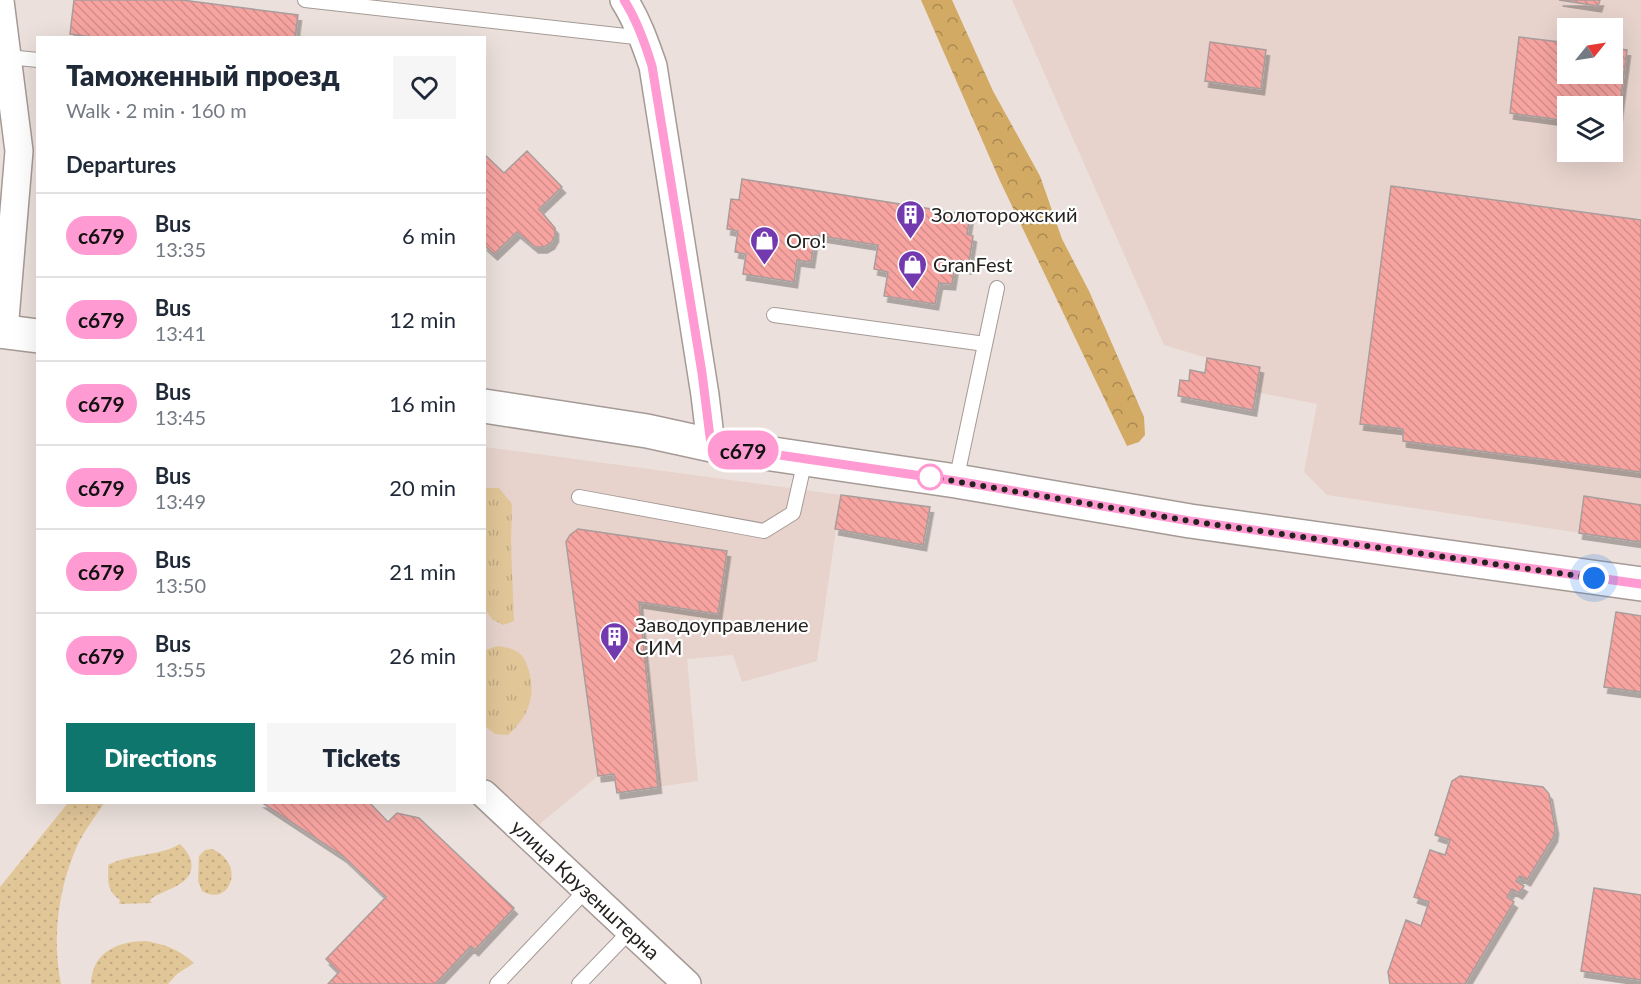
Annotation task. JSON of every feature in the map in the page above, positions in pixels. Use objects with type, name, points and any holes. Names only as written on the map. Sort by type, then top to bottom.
[{"type":"street","points":[[624,0],[644,38],[652,66],[711,445]]},
{"type":"street","points":[[0,1],[19,151],[2,331],[36,336]]},
{"type":"street","points":[[486,406],[647,431],[711,445],[956,481],[1190,521],[1641,584]]},
{"type":"street","name":"улица Крузенштерна","points":[[486,796],[687,984]]},
{"type":"lane","points":[[305,0],[644,38]]},
{"type":"lane","points":[[8,57],[36,60]]},
{"type":"lane","points":[[956,481],[997,288]]},
{"type":"lane","points":[[774,315],[985,344]]},
{"type":"lane","points":[[579,497],[764,531],[793,513],[805,460]]},
{"type":"lane","points":[[497,984],[587,889]]},
{"type":"lane","points":[[579,984],[630,931]]},
{"type":"shaded area","points":[[1012,0],[1641,0],[1641,542],[1327,495],[1304,472],[1317,404],[1256,392],[1253,410],[1178,396],[1180,380],[1189,380],[1190,370],[1204,373],[1207,358],[1164,345]]},
{"type":"shaded area","points":[[486,447],[841,495],[817,661],[742,682],[733,655],[687,659],[698,781],[617,793],[614,774],[598,776],[519,841],[486,804]]},
{"type":"green space","points":[[921,0],[952,0],[993,91],[1040,176],[1062,239],[1089,291],[1144,417],[1145,435],[1139,442],[1127,446],[1000,181]]},
{"type":"green space","points":[[486,488],[499,488],[512,504],[514,621],[503,625],[492,619],[486,611]]},
{"type":"green space","points":[[498,646],[512,649],[521,655],[529,671],[531,698],[529,706],[521,721],[508,735],[495,734],[486,727],[486,650]]},
{"type":"green space","points":[[67,804],[103,804],[80,840],[70,863],[61,897],[57,949],[61,984],[0,984],[0,887]]},
{"type":"green space","points":[[180,844],[191,861],[191,869],[185,880],[152,898],[150,901],[152,903],[119,904],[120,900],[110,888],[108,865],[126,858],[163,851]]},
{"type":"green space","points":[[212,849],[223,856],[232,873],[227,889],[220,894],[212,895],[202,891],[198,881],[199,856],[205,850]]},
{"type":"green space","points":[[146,941],[172,948],[194,963],[177,974],[168,984],[91,984],[96,964],[108,950],[126,943]]},
{"type":"building","points":[[74,0],[182,0],[298,15],[295,36],[84,36],[70,34]]},
{"type":"building","points":[[1559,0],[1600,0],[1598,6]]},
{"type":"building","points":[[1519,37],[1557,42],[1557,84],[1623,84],[1621,96],[1557,96],[1557,119],[1510,113]]},
{"type":"building","points":[[1210,42],[1266,50],[1261,89],[1205,81]]},
{"type":"building","points":[[1623,49],[1627,50],[1623,81]]},
{"type":"building","points":[[527,151],[562,187],[539,209],[555,228],[555,236],[551,243],[544,247],[535,247],[517,232],[494,254],[486,247],[486,156],[504,173]]},
{"type":"building","name":"Золоторожский","points":[[742,179],[970,215],[967,234],[973,236],[968,268],[955,265],[952,284],[939,283],[935,304],[884,296],[888,272],[874,269],[878,245],[815,235],[811,262],[797,260],[794,282],[743,274],[746,254],[735,252],[738,231],[727,229],[731,199],[739,200]]},
{"type":"building","points":[[1391,186],[1641,220],[1641,472],[1403,441],[1403,429],[1360,424]]},
{"type":"building","points":[[1207,358],[1260,367],[1253,410],[1178,396],[1180,380],[1189,381],[1190,370],[1205,373]]},
{"type":"building","points":[[841,495],[930,507],[923,545],[835,529]]},
{"type":"building","points":[[1584,496],[1641,505],[1641,542],[1579,533]]},
{"type":"building","name":"Заводоуправление СИМ","points":[[578,529],[727,551],[718,614],[639,602],[658,787],[617,793],[614,774],[598,776],[566,542],[570,535]]},
{"type":"building","points":[[1616,612],[1641,616],[1641,692],[1604,687]]},
{"type":"building","points":[[1460,776],[1543,787],[1549,794],[1555,828],[1554,836],[1527,880],[1520,876],[1516,881],[1524,886],[1519,893],[1512,889],[1507,897],[1514,902],[1465,984],[1390,984],[1388,972],[1406,920],[1421,926],[1429,902],[1414,897],[1430,850],[1445,855],[1450,840],[1435,835],[1452,781]]},
{"type":"building","points":[[264,804],[371,804],[388,822],[397,813],[419,818],[514,908],[475,950],[471,946],[435,984],[328,984],[339,972],[326,959],[386,897],[343,856]]},
{"type":"building","points":[[1594,888],[1641,895],[1641,980],[1581,971]]},
{"type":"bus line","name":"с679","points":[[624,0],[644,38],[652,66],[702,373],[711,445],[956,481],[1190,521],[1641,584]]},
{"type":"place","name":"Золоторожский","points":[[910,240]]},
{"type":"place","name":"Ого!","points":[[765,266]]},
{"type":"place","name":"GranFest","points":[[912,290]]},
{"type":"place","name":"Заводоуправление СИМ","points":[[614,662]]},
{"type":"route","points":[[930,477],[1190,521],[1594,578]]}]
